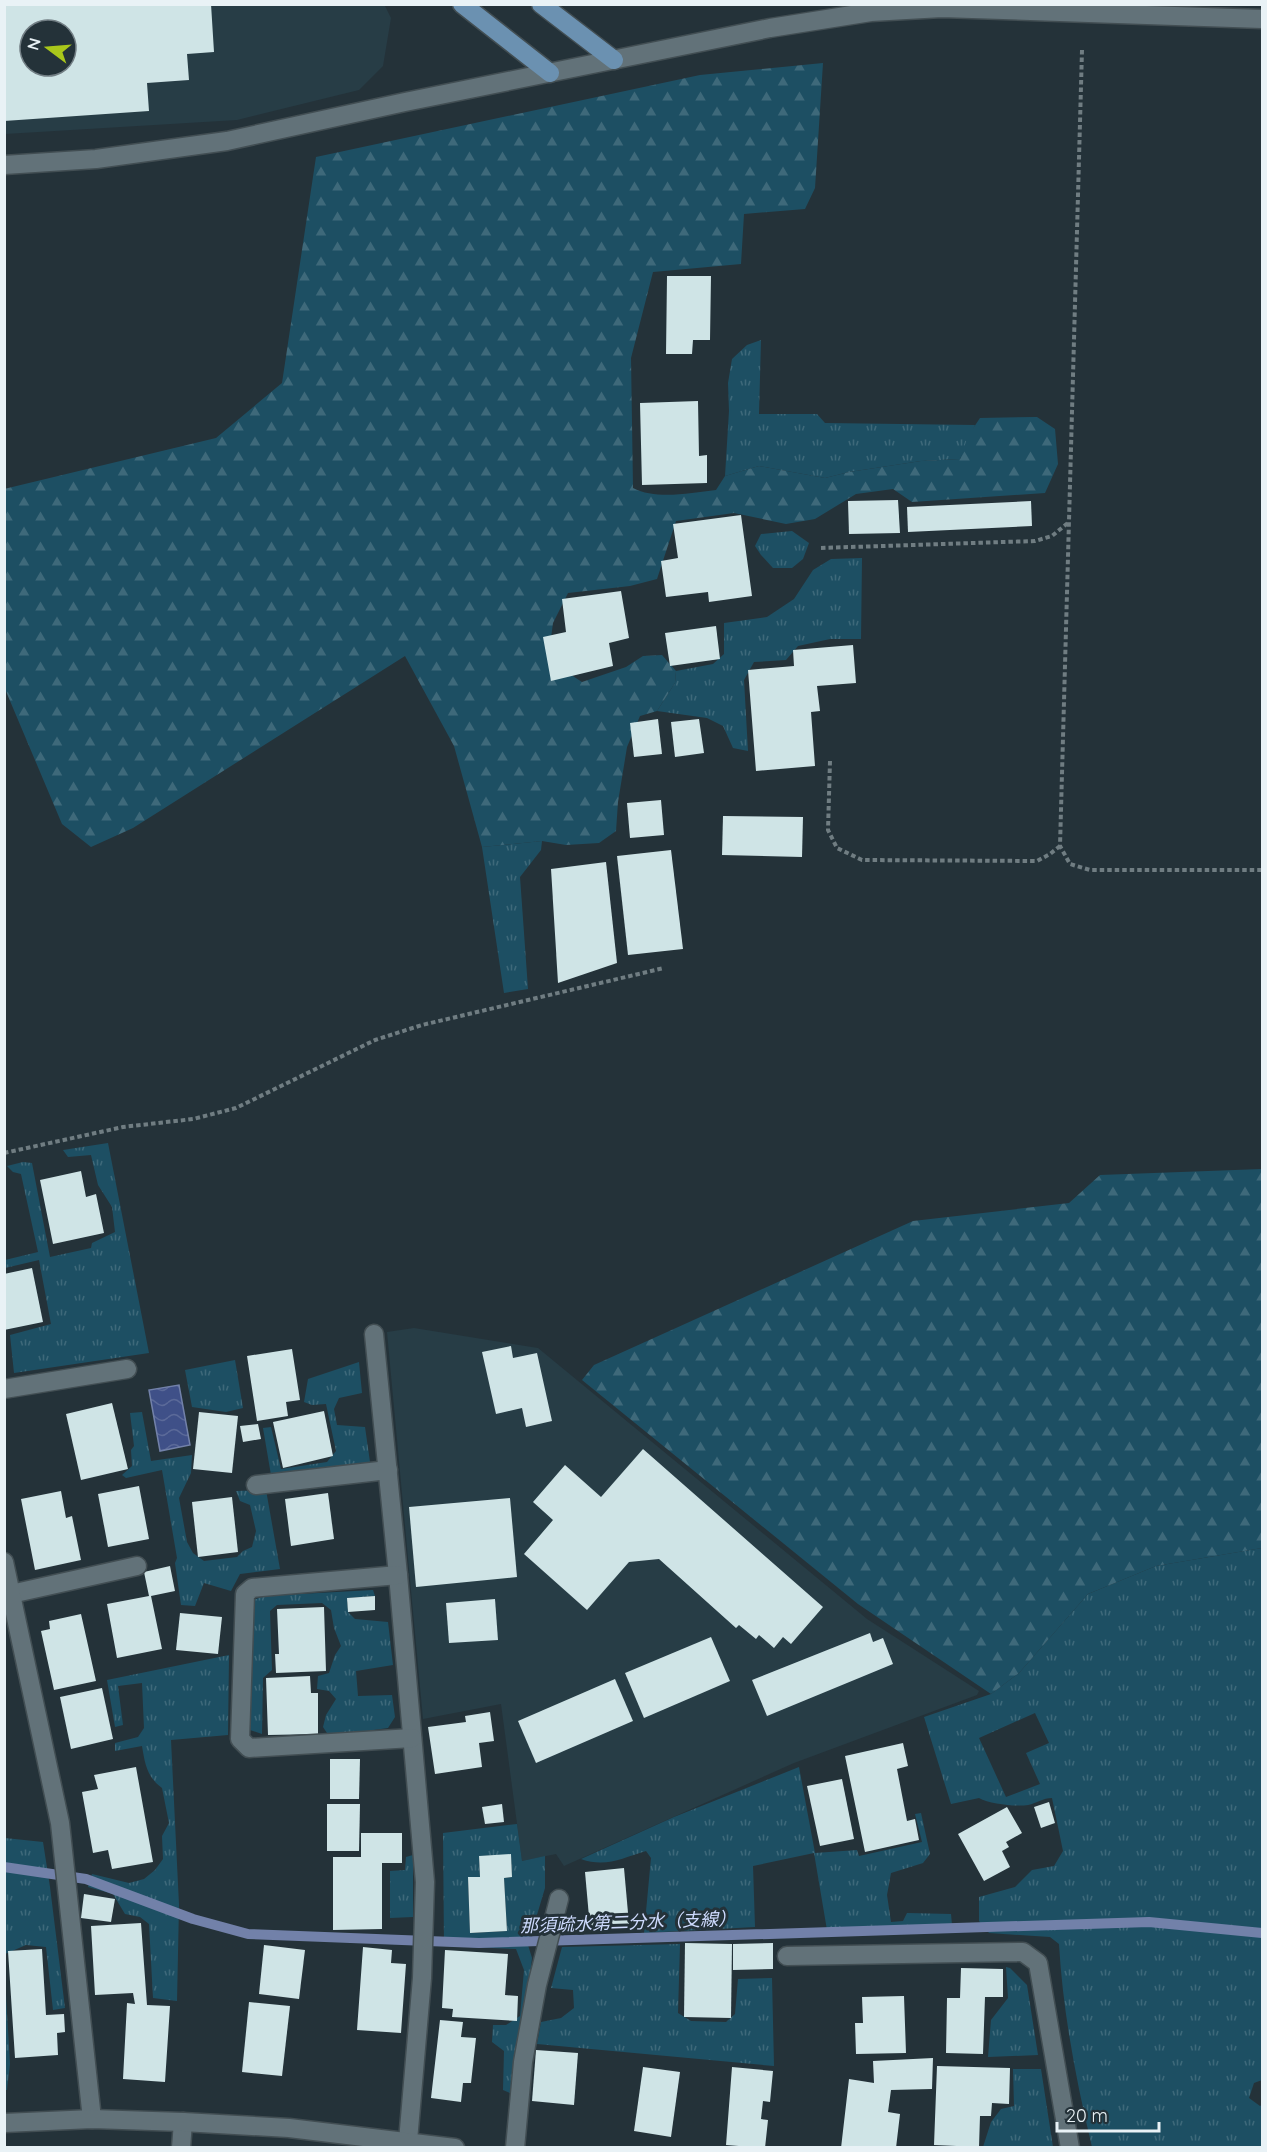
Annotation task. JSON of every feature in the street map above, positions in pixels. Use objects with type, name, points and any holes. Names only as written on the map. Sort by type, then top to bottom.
[{"type":"main road","points":[[462,4],[550,73]]},
{"type":"main road","points":[[541,4],[614,60]]},
{"type":"street","points":[[4,165],[96,159],[227,141],[405,102],[770,28],[871,12],[1026,7],[1263,19]]},
{"type":"street","points":[[374,1334],[425,1882],[422,1978],[408,2141]]},
{"type":"street","points":[[4,1389],[128,1369]]},
{"type":"street","points":[[256,1485],[388,1470]]},
{"type":"street","points":[[4,1562],[60,1823],[92,2119]]},
{"type":"street","points":[[8,1587],[137,1566]]},
{"type":"street","points":[[398,1575],[252,1588],[245,1594],[240,1738],[249,1748],[412,1738]]},
{"type":"street","points":[[515,2148],[523,2062],[537,1985],[559,1899]]},
{"type":"street","points":[[787,1956],[1023,1952],[1038,1963],[1070,2148]]},
{"type":"street","points":[[4,2123],[92,2119],[183,2122],[289,2128],[448,2147]]},
{"type":"street","points":[[181,2148],[183,2122]]},
{"type":"path","points":[[1082,50],[1060,846],[1070,864],[1090,870],[1263,870]]},
{"type":"path","points":[[820,548],[1035,541],[1052,536],[1069,522]]},
{"type":"path","points":[[830,761],[828,830],[837,848],[862,860],[1037,861],[1060,846]]},
{"type":"path","points":[[4,1153],[123,1127],[193,1119],[236,1108],[375,1040],[422,1025],[664,968]]},
{"type":"shaded area","points":[[384,4],[391,18],[383,66],[359,90],[237,120],[5,134],[5,5]]},
{"type":"shaded area","points":[[414,1328],[538,1348],[867,1619],[979,1691],[977,1695],[794,1763],[564,1866],[556,1854],[522,1861],[501,1704],[423,1719],[387,1332]]},
{"type":"green space","points":[[823,63],[815,188],[805,209],[744,214],[741,264],[653,272],[631,358],[633,488],[642,492],[663,495],[716,490],[725,476],[759,466],[825,478],[921,461],[960,459],[968,436],[980,418],[1037,417],[1055,429],[1058,464],[1045,493],[912,502],[893,489],[856,494],[815,519],[786,524],[734,513],[676,521],[657,579],[630,586],[568,593],[553,623],[548,660],[582,682],[626,667],[643,656],[662,655],[676,671],[675,683],[657,711],[640,716],[627,747],[616,831],[599,843],[566,845],[542,841],[482,847],[454,746],[405,656],[133,828],[91,847],[62,824],[5,689],[4,489],[216,438],[282,383],[316,157],[700,75]]},
{"type":"green space","points":[[761,340],[759,414],[817,414],[825,423],[975,425],[960,459],[921,461],[825,478],[759,466],[725,476],[729,411],[728,383],[732,359],[747,345]]},
{"type":"green space","points":[[792,531],[809,543],[803,559],[792,568],[773,568],[755,546],[761,534]]},
{"type":"green space","points":[[862,558],[861,639],[830,639],[798,646],[786,660],[754,662],[744,680],[748,751],[733,748],[723,726],[707,718],[657,711],[675,683],[676,671],[713,664],[724,654],[724,623],[767,617],[794,599],[813,570],[831,559]]},
{"type":"green space","points":[[542,841],[541,850],[520,877],[528,989],[504,993],[482,847]]},
{"type":"green space","points":[[108,1143],[149,1353],[14,1373],[10,1335],[51,1324],[39,1260],[5,1268],[5,1260],[38,1252],[21,1174],[13,1172],[7,1166],[23,1162],[32,1163],[50,1257],[91,1248],[92,1243],[115,1232],[112,1207],[98,1185],[91,1155],[68,1157],[63,1150]]},
{"type":"green space","points":[[1262,1169],[1262,1548],[1156,1566],[1088,1594],[1019,1673],[991,1694],[858,1604],[582,1380],[594,1365],[913,1221],[1069,1203],[1100,1175]]},
{"type":"green space","points":[[235,1360],[243,1408],[226,1412],[192,1407],[185,1370]]},
{"type":"green space","points":[[359,1362],[362,1393],[339,1398],[334,1409],[337,1425],[365,1427],[370,1462],[271,1475],[263,1428],[271,1427],[281,1469],[327,1462],[336,1451],[326,1404],[312,1405],[304,1402],[308,1379]]},
{"type":"green space","points":[[142,1412],[151,1461],[192,1455],[191,1473],[179,1498],[187,1542],[193,1553],[204,1561],[237,1557],[252,1547],[256,1531],[250,1505],[240,1501],[236,1491],[266,1490],[280,1569],[240,1574],[231,1591],[204,1583],[195,1606],[181,1605],[175,1563],[177,1558],[162,1470],[126,1478],[122,1475],[132,1466],[131,1450],[134,1446],[130,1413]]},
{"type":"green space","points":[[1262,1548],[1262,2080],[1254,2083],[1249,2098],[1260,2106],[1262,2105],[1262,2147],[1092,2147],[1071,2046],[1059,1944],[1050,1937],[989,1933],[979,1921],[979,1897],[1015,1887],[1032,1870],[1054,1866],[1063,1851],[1052,1798],[1023,1806],[996,1803],[979,1798],[951,1804],[924,1717],[991,1694],[1019,1673],[1088,1594],[1156,1566]],"holes":[[[1035,1713],[1049,1743],[1026,1753],[1040,1784],[1006,1797],[979,1738]]]},
{"type":"green space","points":[[373,1590],[375,1596],[347,1598],[348,1612],[355,1619],[388,1622],[393,1665],[356,1671],[358,1696],[392,1695],[395,1717],[388,1728],[329,1736],[323,1727],[326,1715],[336,1699],[329,1691],[317,1689],[318,1676],[329,1673],[335,1655],[341,1646],[334,1628],[331,1610],[322,1603],[277,1605],[270,1611],[272,1670],[263,1678],[262,1734],[250,1730],[253,1600],[264,1596]]},
{"type":"green space","points":[[229,1655],[228,1735],[171,1740],[179,1905],[177,2001],[153,1998],[149,1924],[140,1917],[125,1914],[113,1894],[88,1887],[92,1874],[129,1883],[144,1879],[163,1859],[162,1836],[169,1823],[162,1788],[150,1775],[142,1746],[115,1751],[115,1743],[138,1737],[144,1728],[142,1683],[118,1686],[123,1725],[115,1727],[107,1680]]},
{"type":"green space","points":[[799,1767],[815,1853],[857,1850],[859,1856],[922,1842],[915,1814],[921,1813],[930,1854],[923,1863],[891,1873],[887,1895],[891,1922],[903,1921],[907,1913],[951,1914],[952,1925],[827,1930],[814,1853],[753,1866],[755,1927],[644,1933],[651,1858],[646,1851],[598,1863],[581,1859],[674,1817]]},
{"type":"green space","points":[[517,1824],[522,1861],[545,1856],[545,1888],[528,1945],[532,1958],[512,2094],[503,2090],[504,2051],[492,2042],[493,2025],[506,2025],[520,2016],[524,1970],[516,1949],[444,1946],[443,1833]],"holes":[[[511,1855],[512,1877],[504,1878],[507,1931],[470,1933],[468,1877],[480,1877],[479,1856]]]},
{"type":"green space","points":[[5,1838],[43,1842],[65,2008],[53,2010],[46,1947],[26,1945],[5,1954]]},
{"type":"green space","points":[[413,1855],[413,1917],[390,1918],[390,1871],[405,1870],[406,1857]]},
{"type":"green space","points":[[680,1944],[678,2013],[691,2021],[726,2022],[735,2014],[738,1979],[772,1978],[774,2066],[537,2044],[541,2022],[561,2018],[574,2008],[573,1990],[551,1988],[562,1947]]},
{"type":"green space","points":[[1006,1967],[1010,1968],[1027,1985],[1038,2055],[988,2057],[991,2020],[1008,1998]]},
{"type":"green space","points":[[5,1978],[10,2064],[7,2090],[5,2090]]},
{"type":"green space","points":[[1013,2069],[1041,2069],[1053,2147],[983,2147],[991,2122],[1001,2109],[1014,2106]]},
{"type":"water","points":[[179,1385],[190,1445],[160,1451],[149,1390]]},
{"type":"building","points":[[4,4],[211,4],[214,52],[187,54],[189,80],[147,83],[149,111],[4,121]]},
{"type":"building","points":[[667,276],[711,276],[710,340],[693,340],[692,354],[666,354]]},
{"type":"building","points":[[698,401],[699,456],[707,455],[707,483],[642,485],[640,403]]},
{"type":"building","points":[[898,500],[900,533],[849,534],[848,501]]},
{"type":"building","points":[[1031,501],[1032,526],[908,532],[907,507]]},
{"type":"building","points":[[741,515],[752,596],[709,602],[708,592],[666,597],[661,561],[678,558],[673,524]]},
{"type":"building","points":[[621,591],[629,638],[609,643],[613,666],[551,681],[543,637],[566,632],[562,599]]},
{"type":"building","points":[[716,626],[720,659],[670,666],[665,633]]},
{"type":"building","points":[[853,645],[856,683],[817,686],[820,711],[811,712],[815,766],[756,771],[748,670],[794,666],[793,650]]},
{"type":"building","points":[[658,719],[662,754],[634,757],[630,723]]},
{"type":"building","points":[[699,719],[704,753],[675,757],[671,722]]},
{"type":"building","points":[[661,800],[664,835],[630,838],[627,803]]},
{"type":"building","points":[[723,816],[803,817],[802,857],[722,855]]},
{"type":"building","points":[[671,850],[683,949],[628,955],[617,856]]},
{"type":"building","points":[[606,862],[617,963],[558,983],[551,869]]},
{"type":"building","points":[[81,1171],[86,1197],[96,1194],[104,1233],[53,1244],[40,1180]]},
{"type":"building","points":[[32,1268],[43,1322],[4,1330],[4,1274]]},
{"type":"building","points":[[511,1346],[513,1358],[537,1353],[552,1421],[526,1427],[522,1408],[496,1414],[482,1352]]},
{"type":"building","points":[[292,1349],[300,1400],[286,1402],[288,1416],[257,1421],[247,1356]]},
{"type":"building","points":[[112,1403],[128,1469],[81,1480],[66,1414]]},
{"type":"building","points":[[324,1411],[333,1456],[283,1468],[273,1422]]},
{"type":"building","points":[[199,1412],[238,1416],[232,1473],[193,1469]]},
{"type":"building","points":[[258,1424],[261,1439],[243,1442],[240,1426]]},
{"type":"building","points":[[643,1449],[823,1607],[791,1644],[783,1637],[774,1648],[759,1635],[756,1639],[739,1625],[736,1628],[659,1559],[629,1562],[587,1610],[524,1554],[553,1520],[533,1502],[565,1465],[601,1497]]},
{"type":"building","points":[[139,1486],[149,1539],[108,1547],[98,1494]]},
{"type":"building","points":[[61,1491],[66,1518],[72,1516],[81,1560],[35,1570],[21,1499]]},
{"type":"building","points":[[328,1493],[334,1539],[291,1546],[285,1499]]},
{"type":"building","points":[[232,1497],[238,1552],[198,1557],[192,1502]]},
{"type":"building","points":[[510,1498],[517,1577],[416,1587],[409,1507]]},
{"type":"building","points":[[170,1566],[175,1591],[151,1596],[162,1649],[117,1658],[107,1604],[149,1596],[144,1572]]},
{"type":"building","points":[[375,1596],[375,1610],[348,1612],[347,1598]]},
{"type":"building","points":[[495,1599],[498,1640],[449,1643],[446,1603]]},
{"type":"building","points":[[324,1607],[326,1671],[276,1673],[275,1654],[279,1654],[277,1609]]},
{"type":"building","points":[[180,1613],[222,1617],[218,1654],[176,1650]]},
{"type":"building","points":[[81,1614],[96,1681],[54,1690],[41,1631],[50,1629],[49,1621]]},
{"type":"building","points":[[870,1633],[873,1642],[883,1638],[893,1664],[767,1716],[752,1680]]},
{"type":"building","points":[[711,1637],[730,1681],[644,1718],[625,1673]]},
{"type":"building","points":[[310,1676],[311,1693],[318,1693],[318,1734],[268,1735],[266,1678]]},
{"type":"building","points":[[615,1679],[633,1721],[536,1763],[518,1721]]},
{"type":"building","points":[[102,1688],[113,1739],[71,1749],[60,1697]]},
{"type":"building","points":[[490,1712],[494,1741],[479,1743],[482,1767],[435,1774],[428,1727],[466,1722],[465,1716]]},
{"type":"building","points":[[903,1743],[908,1766],[897,1769],[907,1821],[915,1819],[919,1840],[865,1852],[845,1756]]},
{"type":"building","points":[[330,1759],[360,1759],[359,1799],[330,1799]]},
{"type":"building","points":[[136,1767],[153,1862],[112,1869],[108,1850],[93,1853],[82,1792],[98,1789],[94,1775]]},
{"type":"building","points":[[842,1779],[854,1839],[820,1846],[807,1786]]},
{"type":"building","points":[[1049,1802],[1055,1823],[1041,1828],[1034,1807]]},
{"type":"building","points":[[327,1804],[360,1804],[359,1851],[327,1851]]},
{"type":"building","points":[[502,1804],[504,1822],[485,1824],[482,1807]]},
{"type":"building","points":[[1007,1807],[1022,1833],[1006,1842],[1009,1847],[1002,1851],[1010,1867],[984,1881],[958,1834]]},
{"type":"building","points":[[361,1833],[402,1833],[402,1863],[382,1863],[382,1929],[333,1930],[333,1857],[361,1857]]},
{"type":"building","points":[[511,1854],[512,1877],[504,1878],[507,1931],[470,1933],[468,1877],[480,1877],[479,1856]]},
{"type":"building","points":[[624,1868],[629,1924],[590,1928],[585,1872]]},
{"type":"building","points":[[84,1894],[115,1899],[111,1922],[81,1918]]},
{"type":"building","points":[[141,1923],[147,2005],[170,2006],[165,2082],[123,2079],[127,2003],[135,2004],[133,1993],[95,1995],[91,1926]]},
{"type":"building","points":[[685,1943],[732,1944],[731,2018],[684,2017]]},
{"type":"building","points":[[773,1943],[773,1969],[733,1970],[733,1944]]},
{"type":"building","points":[[264,1945],[305,1950],[299,1999],[259,1994]]},
{"type":"building","points":[[363,1947],[392,1950],[391,1963],[406,1964],[401,2033],[357,2030]]},
{"type":"building","points":[[42,1949],[46,2015],[64,2014],[65,2032],[57,2033],[58,2055],[15,2058],[8,1951]]},
{"type":"building","points":[[445,1950],[508,1954],[505,1995],[518,1996],[517,2021],[452,2017],[453,2009],[442,2008]]},
{"type":"building","points":[[961,1968],[1003,1969],[1003,1997],[985,1997],[983,2054],[946,2053],[947,1998],[960,1998]]},
{"type":"building","points":[[904,1996],[906,2053],[856,2054],[855,2023],[863,2023],[862,1997]]},
{"type":"building","points":[[249,2002],[290,2006],[282,2076],[242,2072]]},
{"type":"building","points":[[440,2020],[463,2022],[461,2037],[476,2038],[471,2083],[463,2083],[461,2102],[431,2098]]},
{"type":"building","points":[[536,2050],[578,2053],[574,2105],[532,2101]]},
{"type":"building","points":[[933,2058],[932,2089],[891,2090],[888,2112],[900,2114],[896,2148],[841,2148],[849,2079],[874,2083],[873,2061]]},
{"type":"building","points":[[937,2066],[1010,2068],[1009,2104],[992,2103],[991,2116],[980,2116],[979,2147],[934,2145]]},
{"type":"building","points":[[643,2067],[680,2072],[671,2137],[634,2131]]},
{"type":"building","points":[[732,2067],[773,2071],[770,2102],[763,2101],[761,2119],[768,2120],[765,2148],[726,2145]]},
{"type":"waterway","name":"那須疏水第二分水（支線）","points":[[4,1867],[86,1879],[193,1919],[248,1934],[479,1943],[1149,1922],[1262,1933]]}]
